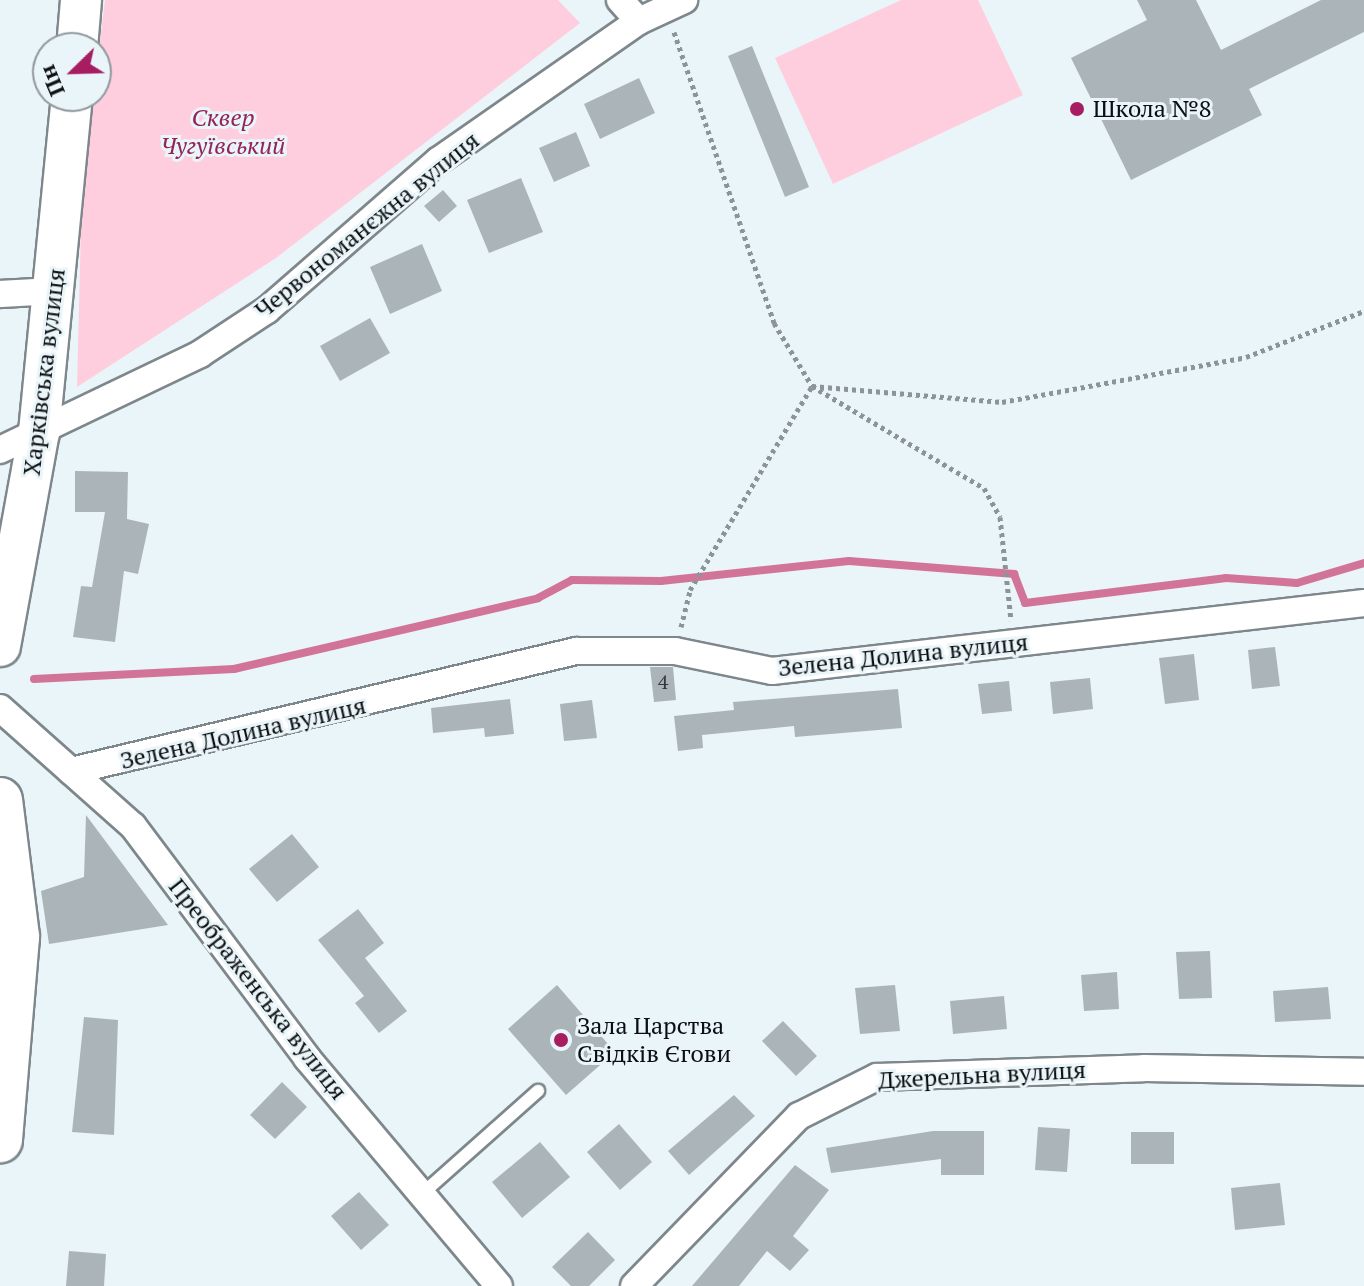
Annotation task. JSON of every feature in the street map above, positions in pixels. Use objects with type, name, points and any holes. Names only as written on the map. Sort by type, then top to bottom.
[{"type":"highway","points":[[0,800],[9,937],[0,1140]]},
{"type":"main road","points":[[78,32],[81,0]]},
{"type":"main road","name":"Харківська вулиця","points":[[0,646],[39,432],[71,112]]},
{"type":"street","points":[[620,0],[639,21]]},
{"type":"street","name":"Червономанєжна вулиця","points":[[0,450],[200,354],[267,310],[438,161],[639,21],[675,4]]},
{"type":"street","points":[[0,294],[54,291]]},
{"type":"street","name":"Зелена Долина вулиця","points":[[71,771],[576,651],[675,651],[772,671],[1364,603]]},
{"type":"street","name":"Преображенська вулиця","points":[[0,708],[133,826],[307,1058],[499,1286]]},
{"type":"street","name":"Джерельна вулиця","points":[[634,1286],[799,1116],[877,1077],[1144,1068],[1364,1072]]},
{"type":"lane","points":[[423,1193],[538,1091]]},
{"type":"path","points":[[675,4],[774,323],[812,386],[984,488],[1000,517],[1007,591]]},
{"type":"path","points":[[812,386],[1002,402],[1246,357],[1364,311]]},
{"type":"path","points":[[675,651],[690,590],[812,386]]},
{"type":"green space","name":"Сквер Чугуївський","points":[[105,0],[558,0],[580,23],[276,258],[77,387],[82,187],[91,112],[112,112],[112,32],[101,32]]},
{"type":"green space","points":[[901,0],[978,0],[1023,95],[833,184],[775,58]]},
{"type":"building","points":[[1137,0],[1196,0],[1221,50],[1321,0],[1364,0],[1364,32],[1249,89],[1262,115],[1131,180],[1071,58],[1147,20]]},
{"type":"building","points":[[752,46],[809,187],[785,197],[728,56]]},
{"type":"building","points":[[639,78],[655,113],[600,139],[584,104]]},
{"type":"building","points":[[576,132],[590,166],[554,182],[539,148]]},
{"type":"building","points":[[521,178],[543,232],[489,253],[467,200]]},
{"type":"building","points":[[443,190],[457,206],[439,222],[424,206]]},
{"type":"building","points":[[422,244],[442,291],[390,314],[370,267]]},
{"type":"building","points":[[370,318],[390,353],[340,381],[320,346]]},
{"type":"building","points":[[75,471],[128,472],[127,519],[149,524],[138,574],[124,571],[115,642],[73,637],[81,586],[92,587],[105,512],[75,512]]},
{"type":"building","points":[[1275,647],[1280,686],[1252,689],[1248,650]]},
{"type":"building","points":[[1194,654],[1199,700],[1165,704],[1159,658]]},
{"type":"building","points":[[650,667],[673,667],[676,700],[654,702]]},
{"type":"building","points":[[1090,678],[1093,709],[1053,714],[1050,682]]},
{"type":"building","points":[[1009,681],[1012,711],[982,714],[978,684]]},
{"type":"building","points":[[898,689],[902,728],[795,737],[794,726],[702,735],[703,748],[678,751],[674,716],[734,710],[733,702]]},
{"type":"building","points":[[510,699],[514,734],[485,737],[484,728],[433,733],[431,708]]},
{"type":"building","points":[[592,700],[597,738],[564,741],[560,704]]},
{"type":"building","points":[[86,815],[168,925],[49,944],[41,891],[84,877]]},
{"type":"building","points":[[292,834],[319,867],[277,902],[249,869]]},
{"type":"building","points":[[358,909],[384,943],[365,958],[407,1011],[379,1033],[355,1003],[364,996],[318,940]]},
{"type":"building","points":[[1210,951],[1212,998],[1179,999],[1176,952]]},
{"type":"building","points":[[1117,972],[1119,1009],[1084,1011],[1081,975]]},
{"type":"building","name":"Зала Царства Свідків Єгови","points":[[557,985],[615,1052],[566,1095],[508,1029]]},
{"type":"building","points":[[895,985],[900,1031],[860,1034],[855,988]]},
{"type":"building","points":[[1328,987],[1331,1019],[1275,1022],[1273,991]]},
{"type":"building","points":[[1004,996],[1007,1029],[953,1034],[950,1001]]},
{"type":"building","points":[[84,1017],[118,1020],[114,1135],[72,1132]]},
{"type":"building","points":[[783,1021],[817,1056],[796,1076],[762,1041]]},
{"type":"building","points":[[282,1082],[307,1107],[275,1139],[250,1115]]},
{"type":"building","points":[[734,1095],[755,1116],[689,1175],[668,1151]]},
{"type":"building","points":[[619,1124],[652,1162],[620,1190],[587,1152]]},
{"type":"building","points":[[1038,1127],[1070,1129],[1067,1172],[1035,1170]]},
{"type":"building","points":[[933,1131],[984,1131],[984,1175],[941,1175],[941,1159],[831,1173],[826,1148]]},
{"type":"building","points":[[1131,1132],[1174,1132],[1174,1164],[1131,1164]]},
{"type":"building","points":[[540,1142],[570,1177],[522,1218],[492,1182]]},
{"type":"building","points":[[795,1165],[829,1190],[793,1236],[809,1250],[790,1271],[767,1251],[739,1286],[692,1286]]},
{"type":"building","points":[[1280,1183],[1285,1225],[1235,1230],[1231,1188]]},
{"type":"building","points":[[359,1192],[389,1225],[361,1250],[331,1216]]},
{"type":"building","points":[[588,1232],[615,1260],[589,1286],[571,1286],[552,1267]]},
{"type":"building","points":[[69,1251],[106,1254],[104,1286],[66,1286]]},
{"type":"waterway","points":[[34,679],[234,669],[538,598],[572,580],[661,581],[849,561],[1014,574],[1025,603],[1226,578],[1297,583],[1364,563]]},
{"type":"place","name":"Школа №8","points":[[1077,109]]},
{"type":"place","name":"Зала Царства Свідків Єгови","points":[[561,1040]]}]
